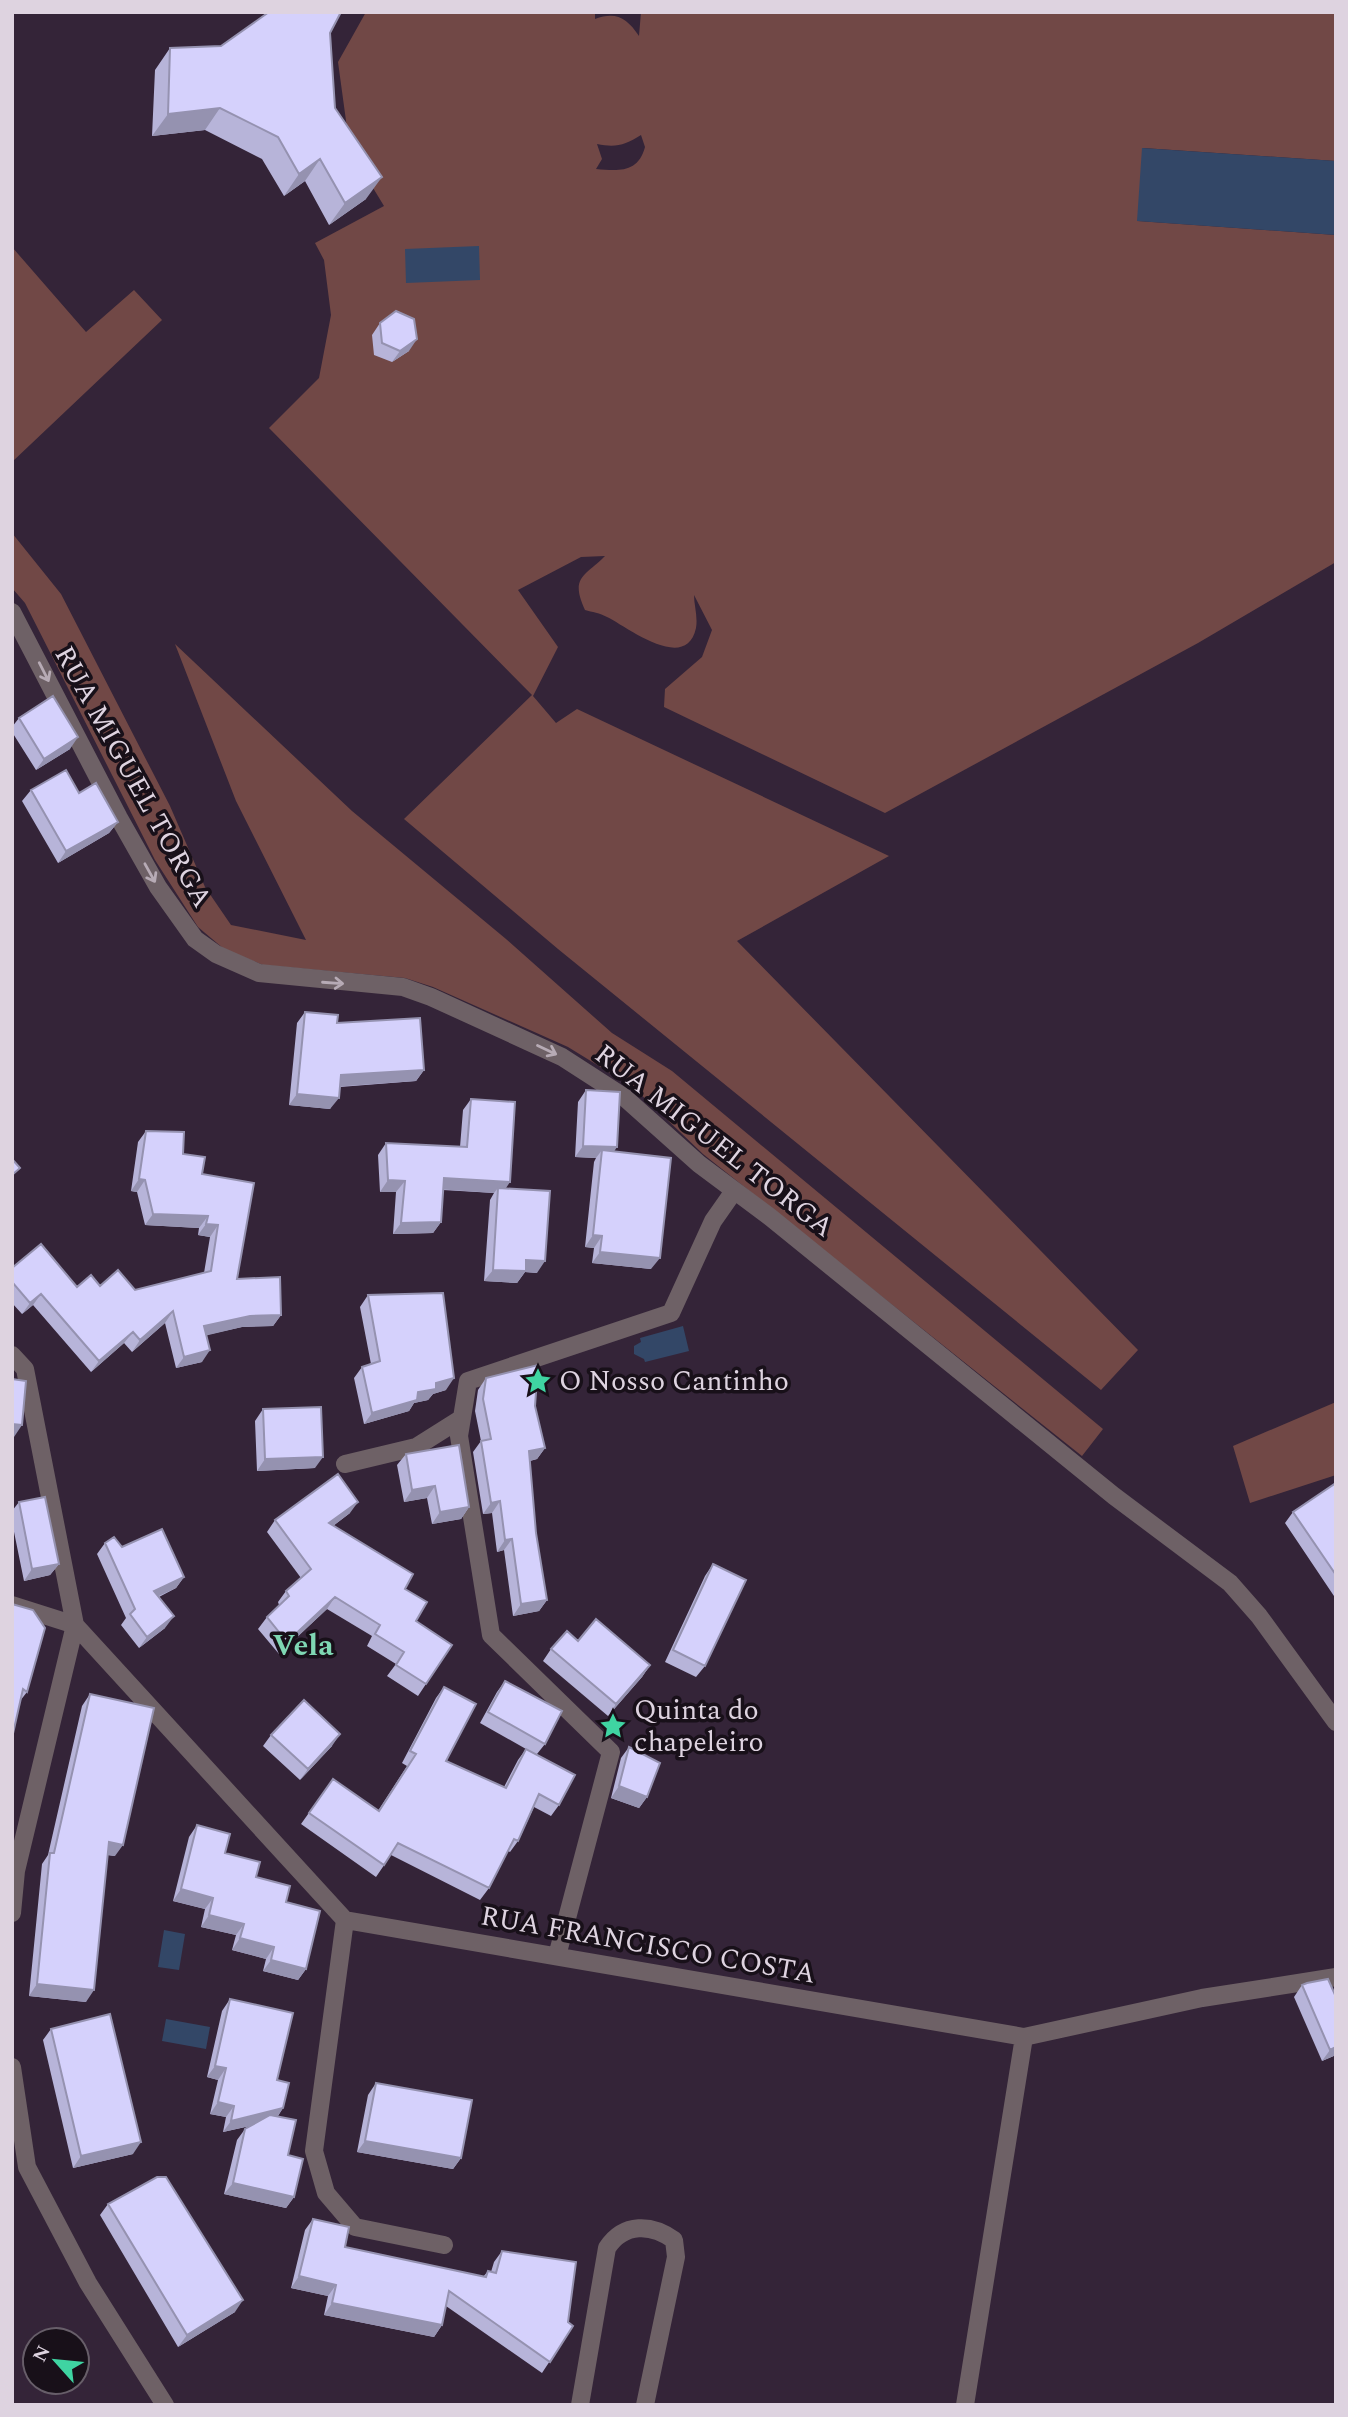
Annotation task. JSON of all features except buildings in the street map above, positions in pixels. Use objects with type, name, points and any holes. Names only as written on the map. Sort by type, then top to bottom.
[{"type":"street","name":"RUA MIGUEL TORGA","points":[[12,612],[119,818],[158,887],[195,939],[216,954],[259,973],[403,987],[562,1057],[624,1097],[734,1191],[1114,1496],[1230,1583],[1259,1616],[1336,1722]]},
{"type":"street","points":[[557,1956],[611,1752],[491,1635],[459,1436],[468,1381],[671,1313],[713,1221],[734,1191]]},
{"type":"street","points":[[12,1355],[24,1369],[75,1625],[16,1871],[12,1913]]},
{"type":"street","points":[[345,1464],[416,1447],[462,1418]]},
{"type":"street","points":[[12,1605],[75,1625],[345,1920],[314,2151],[326,2193],[355,2227],[444,2245]]},
{"type":"street","name":"RUA FRANCISCO COSTA","points":[[345,1920],[1024,2037],[1202,1998],[1336,1977]]},
{"type":"street","points":[[965,2405],[1024,2037]]},
{"type":"street","points":[[12,2067],[27,2167],[88,2283],[165,2405]]},
{"type":"street","points":[[580,2405],[607,2248],[615,2235],[629,2229],[657,2228],[674,2240],[676,2257],[645,2405]]},
{"type":"shaded area","points":[[366,12],[595,12],[595,19],[609,16],[620,18],[639,36],[641,12],[1336,12],[1336,161],[1143,148],[1138,221],[1336,235],[1336,562],[1198,643],[885,813],[664,707],[665,689],[702,657],[712,630],[694,595],[696,628],[690,641],[681,647],[668,647],[641,637],[604,616],[585,610],[579,584],[585,574],[605,556],[581,557],[518,590],[558,647],[533,696],[556,723],[577,709],[889,856],[737,941],[1138,1350],[1101,1390],[558,949],[404,819],[532,695],[269,428],[319,378],[331,315],[324,260],[315,243],[384,206],[350,150],[338,62]],"holes":[[[641,135],[645,147],[638,162],[632,166],[620,170],[596,169],[602,159],[597,144],[620,145]]]},
{"type":"shaded area","points":[[12,247],[86,332],[134,290],[162,320],[12,462]]},
{"type":"shaded area","points":[[12,533],[61,594],[170,806],[205,887],[231,925],[306,940],[236,801],[175,644],[352,811],[506,939],[612,1033],[672,1071],[1103,1429],[1082,1456],[703,1154],[633,1087],[568,1047],[433,987],[405,978],[263,965],[224,949],[198,927],[155,860],[25,603],[12,588]]},
{"type":"shaded area","points":[[1336,1402],[1336,1475],[1250,1503],[1233,1446]]},
{"type":"water","points":[[1142,148],[1336,161],[1336,235],[1137,221]]},
{"type":"water","points":[[479,246],[480,280],[406,283],[405,249]]},
{"type":"water","points":[[683,1326],[689,1351],[645,1362],[634,1354],[634,1346],[641,1342],[640,1338]]},
{"type":"water","points":[[164,1930],[185,1934],[179,1970],[158,1967]]},
{"type":"water","points":[[166,2019],[210,2027],[206,2049],[162,2041]]},
{"type":"place","name":"O Nosso Cantinho","points":[[538,1381]]},
{"type":"place","name":"Quinta do chapeleiro","points":[[613,1726]]},
{"type":"district","name":"Vela","points":[[303,1646]]}]
